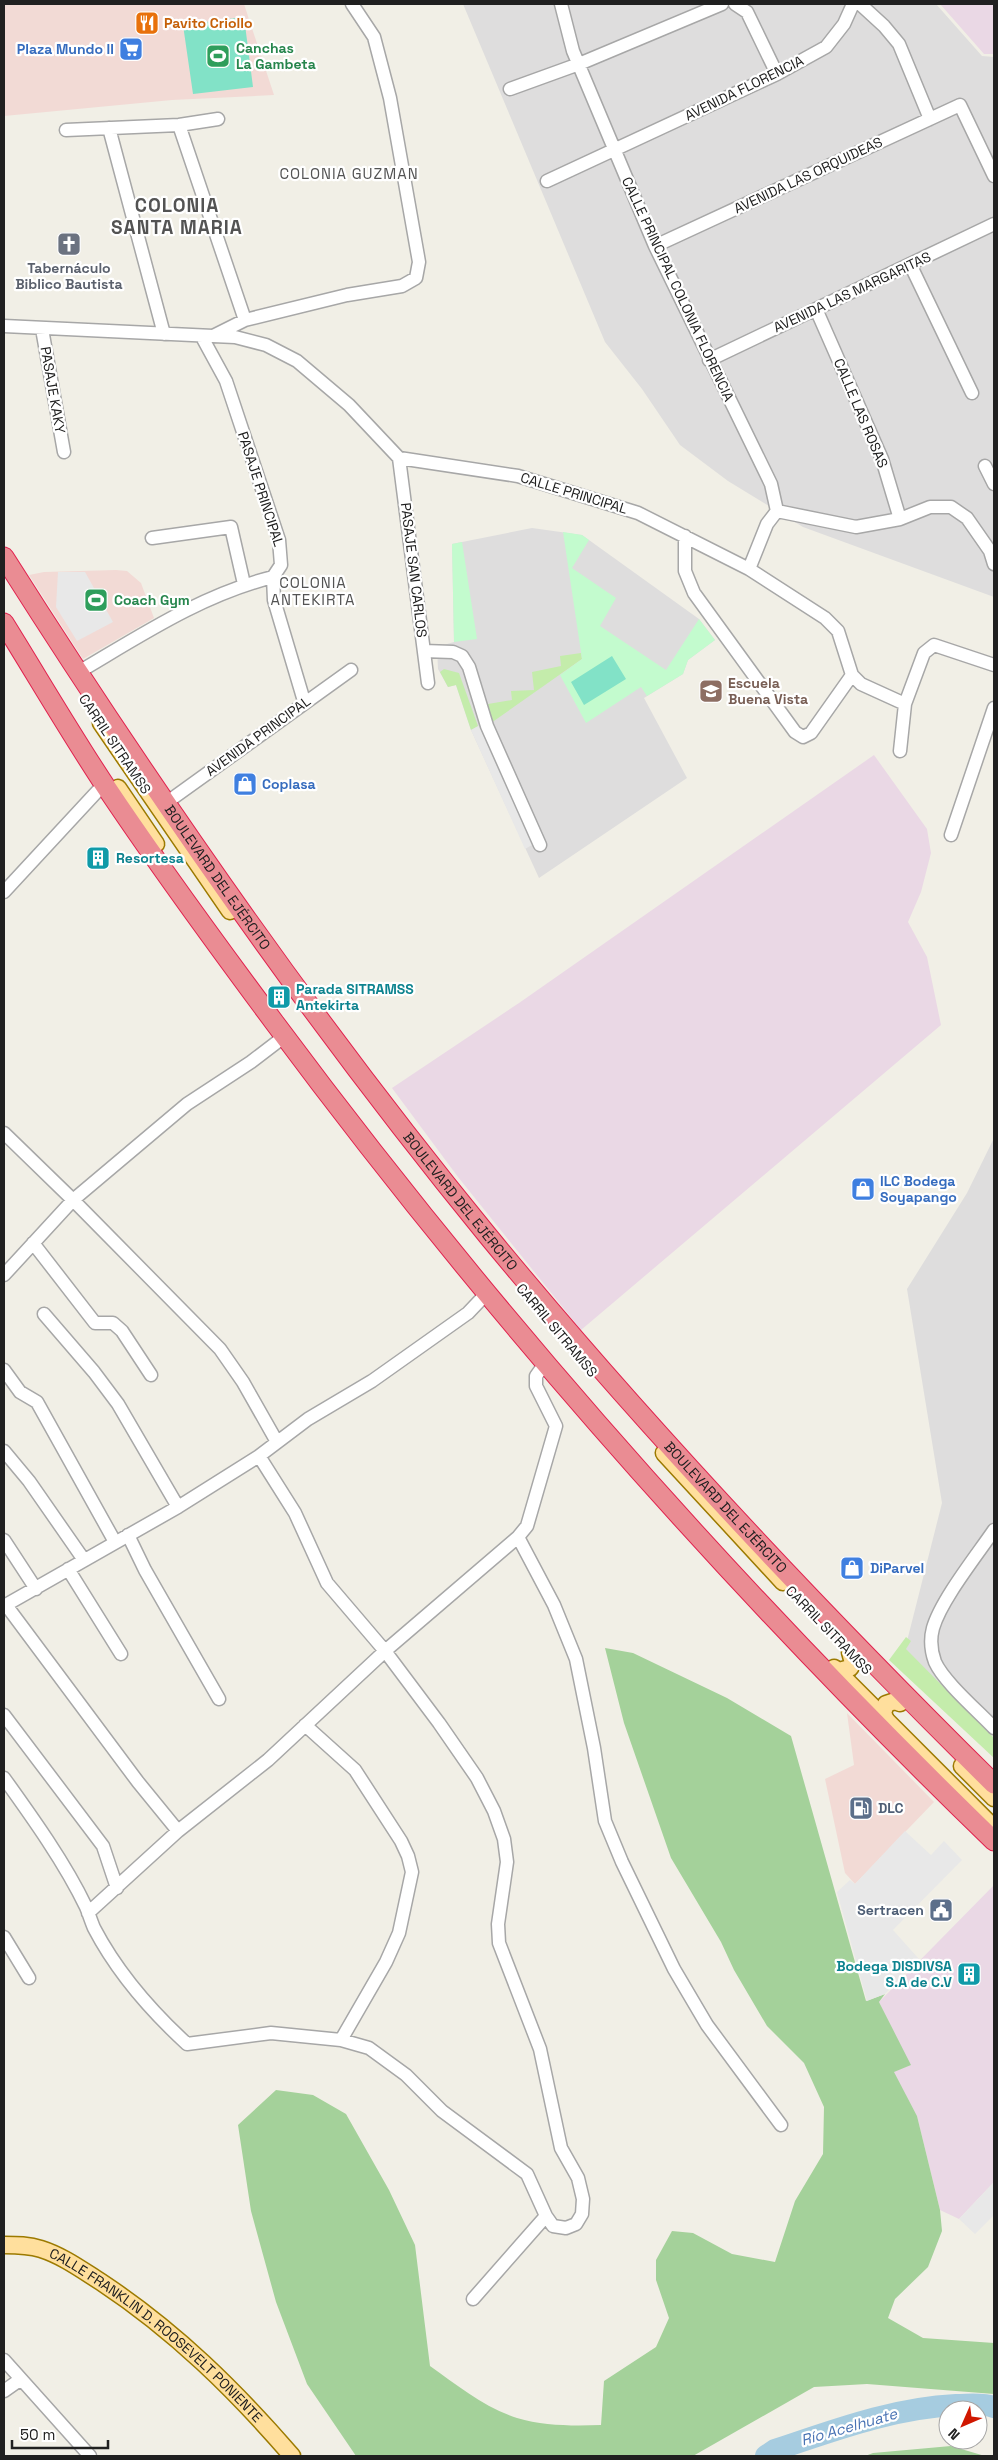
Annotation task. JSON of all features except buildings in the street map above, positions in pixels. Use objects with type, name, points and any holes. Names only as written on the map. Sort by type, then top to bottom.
[{"type":"highway","name":"BOULEVARD DEL EJÉRCITO","points":[[4,557],[78,673],[166,803],[322,1023],[447,1184],[523,1277],[686,1465],[769,1556],[994,1784]]},
{"type":"highway","points":[[4,622],[104,784],[285,1036],[397,1184],[642,1475],[742,1584],[994,1841]]},
{"type":"main road","name":"CARRIL SITRAMSS","points":[[4,571],[112,741],[194,861],[348,1071],[483,1243],[605,1387],[696,1488],[850,1652],[994,1798]]},
{"type":"main road","name":"CARRIL SITRAMSS","points":[[4,612],[62,704],[176,874],[310,1059],[423,1205],[485,1281],[639,1459],[751,1582],[994,1828]]},
{"type":"main road","points":[[834,1668],[840,1671],[850,1668],[853,1663],[850,1652]]},
{"type":"main road","points":[[885,1718],[883,1713],[886,1704],[896,1701],[900,1703]]},
{"type":"main road","name":"CALLE FRANKLIN D. ROOSEVELT PONIENTE","points":[[4,2245],[23,2245],[59,2256],[117,2293],[178,2339],[213,2370],[292,2456]]},
{"type":"street","points":[[207,337],[245,320],[347,295],[402,286],[416,278],[419,262],[390,98],[374,37],[352,4]]},
{"type":"street","name":"CALLE PRINCIPAL COLONIA FLORENCIA","points":[[561,4],[573,51],[655,246],[771,484],[778,511]]},
{"type":"street","points":[[510,89],[579,64],[722,4]]},
{"type":"street","points":[[735,4],[747,12],[777,74]]},
{"type":"street","name":"AVENIDA FLORENCIA","points":[[547,181],[777,74],[826,47],[844,24],[853,4]]},
{"type":"street","points":[[860,4],[884,26],[899,44],[930,119]]},
{"type":"street","name":"AVENIDA LAS ORQUIDEAS","points":[[655,246],[960,105],[989,152]]},
{"type":"street","points":[[66,130],[179,125],[218,119]]},
{"type":"street","points":[[179,125],[245,320]]},
{"type":"street","points":[[109,128],[164,334]]},
{"type":"street","points":[[989,152],[994,176]]},
{"type":"street","name":"AVENIDA LAS MARGARITAS","points":[[709,360],[994,224]]},
{"type":"street","points":[[910,264],[972,393]]},
{"type":"street","name":"CALLE LAS ROSAS","points":[[816,309],[882,459],[900,519]]},
{"type":"street","points":[[4,326],[235,338],[266,344],[298,361],[349,405],[399,458]]},
{"type":"street","name":"PASAJE KAKY","points":[[42,329],[64,452]]},
{"type":"street","name":"PASAJE PRINCIPAL","points":[[207,337],[226,381],[279,540],[281,565],[273,577]]},
{"type":"street","name":"CALLE PRINCIPAL","points":[[399,458],[518,476],[638,513],[749,568],[825,618],[838,631],[852,675]]},
{"type":"street","name":"PASAJE SAN CARLOS","points":[[399,458],[428,683]]},
{"type":"street","points":[[986,466],[994,484]]},
{"type":"street","points":[[749,568],[767,524],[778,511],[856,527],[900,519],[930,507],[952,507],[967,518],[990,551],[994,564]]},
{"type":"street","points":[[152,538],[230,527],[244,584]]},
{"type":"street","points":[[685,536],[684,571],[694,593],[795,732],[802,737],[811,733],[852,675],[861,684],[905,704]]},
{"type":"street","points":[[78,673],[145,633],[206,600],[244,584],[273,577],[274,600],[304,701]]},
{"type":"street","points":[[900,751],[905,704],[924,653],[934,645],[994,665]]},
{"type":"street","points":[[424,651],[453,652],[462,656],[469,667],[487,726],[540,845]]},
{"type":"street","name":"AVENIDA PRINCIPAL","points":[[166,803],[304,701],[351,670]]},
{"type":"street","points":[[951,834],[994,708]]},
{"type":"street","points":[[4,892],[104,784]]},
{"type":"street","points":[[4,1275],[73,1200],[187,1104],[251,1062],[285,1036]]},
{"type":"street","points":[[4,1133],[220,1349],[243,1382],[277,1442]]},
{"type":"street","points":[[33,1243],[95,1323],[113,1323],[122,1331],[151,1375]]},
{"type":"street","points":[[178,1831],[129,1771],[5,1606],[178,1507],[259,1456],[308,1419],[372,1381],[468,1313],[487,1293]]},
{"type":"street","points":[[44,1314],[94,1372],[118,1404],[178,1507]]},
{"type":"street","points":[[88,1913],[178,1831],[268,1760],[385,1651],[518,1537],[527,1526],[556,1426],[536,1386],[536,1376],[546,1362]]},
{"type":"street","points":[[4,1370],[20,1392],[37,1402],[115,1542]]},
{"type":"street","points":[[4,1452],[29,1480],[84,1560]]},
{"type":"street","points":[[4,1778],[51,1848],[95,1928],[125,1976],[165,2025],[187,2044],[271,2033],[341,2040],[369,2048],[406,2075],[442,2111],[513,2162],[526,2174],[546,2216],[553,2226],[566,2228],[576,2224],[582,2214],[583,2199],[578,2178],[561,2148],[540,2049],[500,1943],[498,1924],[507,1862],[504,1839],[494,1811],[477,1778],[385,1651],[327,1583],[295,1513],[259,1456]]},
{"type":"street","points":[[994,1530],[939,1612],[932,1629],[931,1647],[935,1662],[942,1673],[994,1728]]},
{"type":"street","points":[[128,1535],[145,1570],[219,1699]]},
{"type":"street","points":[[518,1537],[554,1604],[576,1659],[594,1748],[605,1821],[622,1862],[674,1970],[707,2025],[781,2125]]},
{"type":"street","points":[[4,1540],[36,1589]]},
{"type":"street","points":[[68,1569],[121,1654]]},
{"type":"street","points":[[4,1715],[103,1846],[116,1888]]},
{"type":"street","points":[[304,1725],[355,1770],[401,1842],[412,1872],[399,1933],[386,1962],[341,2040]]},
{"type":"street","points":[[4,1937],[29,1978]]},
{"type":"street","points":[[473,2299],[546,2216]]},
{"type":"street","points":[[4,2360],[90,2456]]},
{"type":"street","points":[[4,2391],[21,2379]]},
{"type":"shaded area","name":"Plaza Mundo II","points":[[4,4],[244,4],[274,95],[172,100],[4,116]]},
{"type":"shaded area","points":[[463,4],[936,4],[982,56],[994,57],[994,597],[803,527],[728,481],[680,445],[642,389],[605,342]]},
{"type":"shaded area","points":[[940,4],[994,4],[994,54],[984,54]]},
{"type":"shaded area","points":[[532,528],[582,535],[699,619],[715,640],[688,660],[683,674],[644,698],[687,778],[539,878],[471,730],[456,685],[448,687],[438,669],[437,647],[454,642],[452,544]]},
{"type":"shaded area","name":"Coach Gym","points":[[127,571],[141,583],[154,618],[83,659],[29,575],[44,572]]},
{"type":"shaded area","points":[[58,572],[85,572],[113,622],[77,641],[56,607]]},
{"type":"shaded area","points":[[486,722],[539,841],[525,849],[471,730]]},
{"type":"shaded area","points":[[874,755],[927,829],[931,853],[921,892],[908,922],[927,957],[941,1025],[581,1330],[458,1177],[392,1088],[519,1003]]},
{"type":"shaded area","points":[[994,1138],[994,1738],[905,1649],[942,1503],[907,1289],[967,1193]]},
{"type":"shaded area","points":[[847,1713],[934,1802],[855,1884],[845,1873],[825,1779],[854,1765]]},
{"type":"shaded area","points":[[905,1831],[931,1855],[944,1841],[962,1860],[893,1930],[919,1959],[885,1994],[867,2001],[837,1892],[850,1880],[855,1884]]},
{"type":"shaded area","points":[[994,1885],[994,2182],[959,2219],[940,2210],[917,2116],[893,2072],[910,2065],[879,2002]]},
{"type":"shaded area","points":[[994,2182],[994,2215],[975,2234],[959,2219]]},
{"type":"green space","name":"Canchas La Gambeta","points":[[244,17],[253,87],[193,94],[183,25]]},
{"type":"green space","points":[[563,532],[582,535],[589,540],[572,568],[616,598],[600,626],[666,670],[699,619],[715,640],[688,660],[683,674],[647,696],[641,687],[586,723],[560,675],[582,659]]},
{"type":"green space","points":[[462,542],[477,639],[454,642],[452,544]]},
{"type":"green space","points":[[581,653],[582,659],[491,723],[488,704],[512,700],[511,691],[534,690],[532,672],[561,666],[560,656]]},
{"type":"green space","points":[[612,656],[626,679],[584,705],[571,682]]},
{"type":"green space","points":[[444,669],[459,673],[478,726],[471,730],[456,685],[448,687],[440,672]]},
{"type":"green space","points":[[906,1637],[911,1641],[906,1649],[994,1738],[994,1758],[889,1660]]},
{"type":"green space","points":[[605,1648],[633,1653],[727,1698],[791,1736],[866,2001],[885,1994],[879,2002],[911,2065],[894,2072],[917,2116],[940,2210],[942,2231],[928,2267],[895,2299],[888,2318],[923,2338],[994,2343],[994,2394],[867,2384],[814,2387],[693,2456],[356,2456],[307,2384],[276,2302],[251,2211],[238,2125],[276,2090],[313,2095],[346,2114],[389,2190],[415,2245],[430,2366],[472,2395],[505,2414],[527,2421],[548,2424],[601,2425],[604,2381],[656,2347],[669,2318],[656,2280],[656,2260],[672,2231],[693,2233],[732,2254],[775,2262],[795,2201],[823,2154],[824,2107],[804,2063],[767,2026],[734,1970],[721,1942],[671,1858],[624,1723]]},
{"type":"green space","points":[[938,2447],[938,2450],[965,2450],[985,2456],[865,2456],[873,2453]]},
{"type":"waterway","name":"Río Acelhuate","points":[[766,2456],[775,2450],[842,2428],[910,2410],[956,2405],[994,2407]]},
{"type":"place","name":"Pavito Criollo","points":[[147,23]]},
{"type":"place","name":"Plaza Mundo II","points":[[131,49]]},
{"type":"place","name":"Canchas La Gambeta","points":[[218,56]]},
{"type":"place","name":"Tabernáculo Biblico Bautista","points":[[69,244]]},
{"type":"place","name":"Coach Gym","points":[[96,600]]},
{"type":"place","name":"Escuela Buena Vista","points":[[711,691]]},
{"type":"place","name":"Coplasa","points":[[245,784]]},
{"type":"place","name":"Resortesa","points":[[98,858]]},
{"type":"place","name":"Parada SITRAMSS Antekirta","points":[[279,997]]},
{"type":"place","name":"ILC Bodega Soyapango","points":[[863,1189]]},
{"type":"place","name":"DiParvel","points":[[852,1568]]},
{"type":"place","name":"DLC","points":[[861,1808]]},
{"type":"place","name":"Sertracen","points":[[941,1910]]},
{"type":"place","name":"Bodega DISDIVSA S.A de C.V","points":[[969,1974]]},
{"type":"district","name":"COLONIA GUZMAN","points":[[349,174]]},
{"type":"district","name":"COLONIA SANTA MARIA","points":[[177,216]]},
{"type":"district","name":"COLONIA ANTEKIRTA","points":[[313,592]]}]
